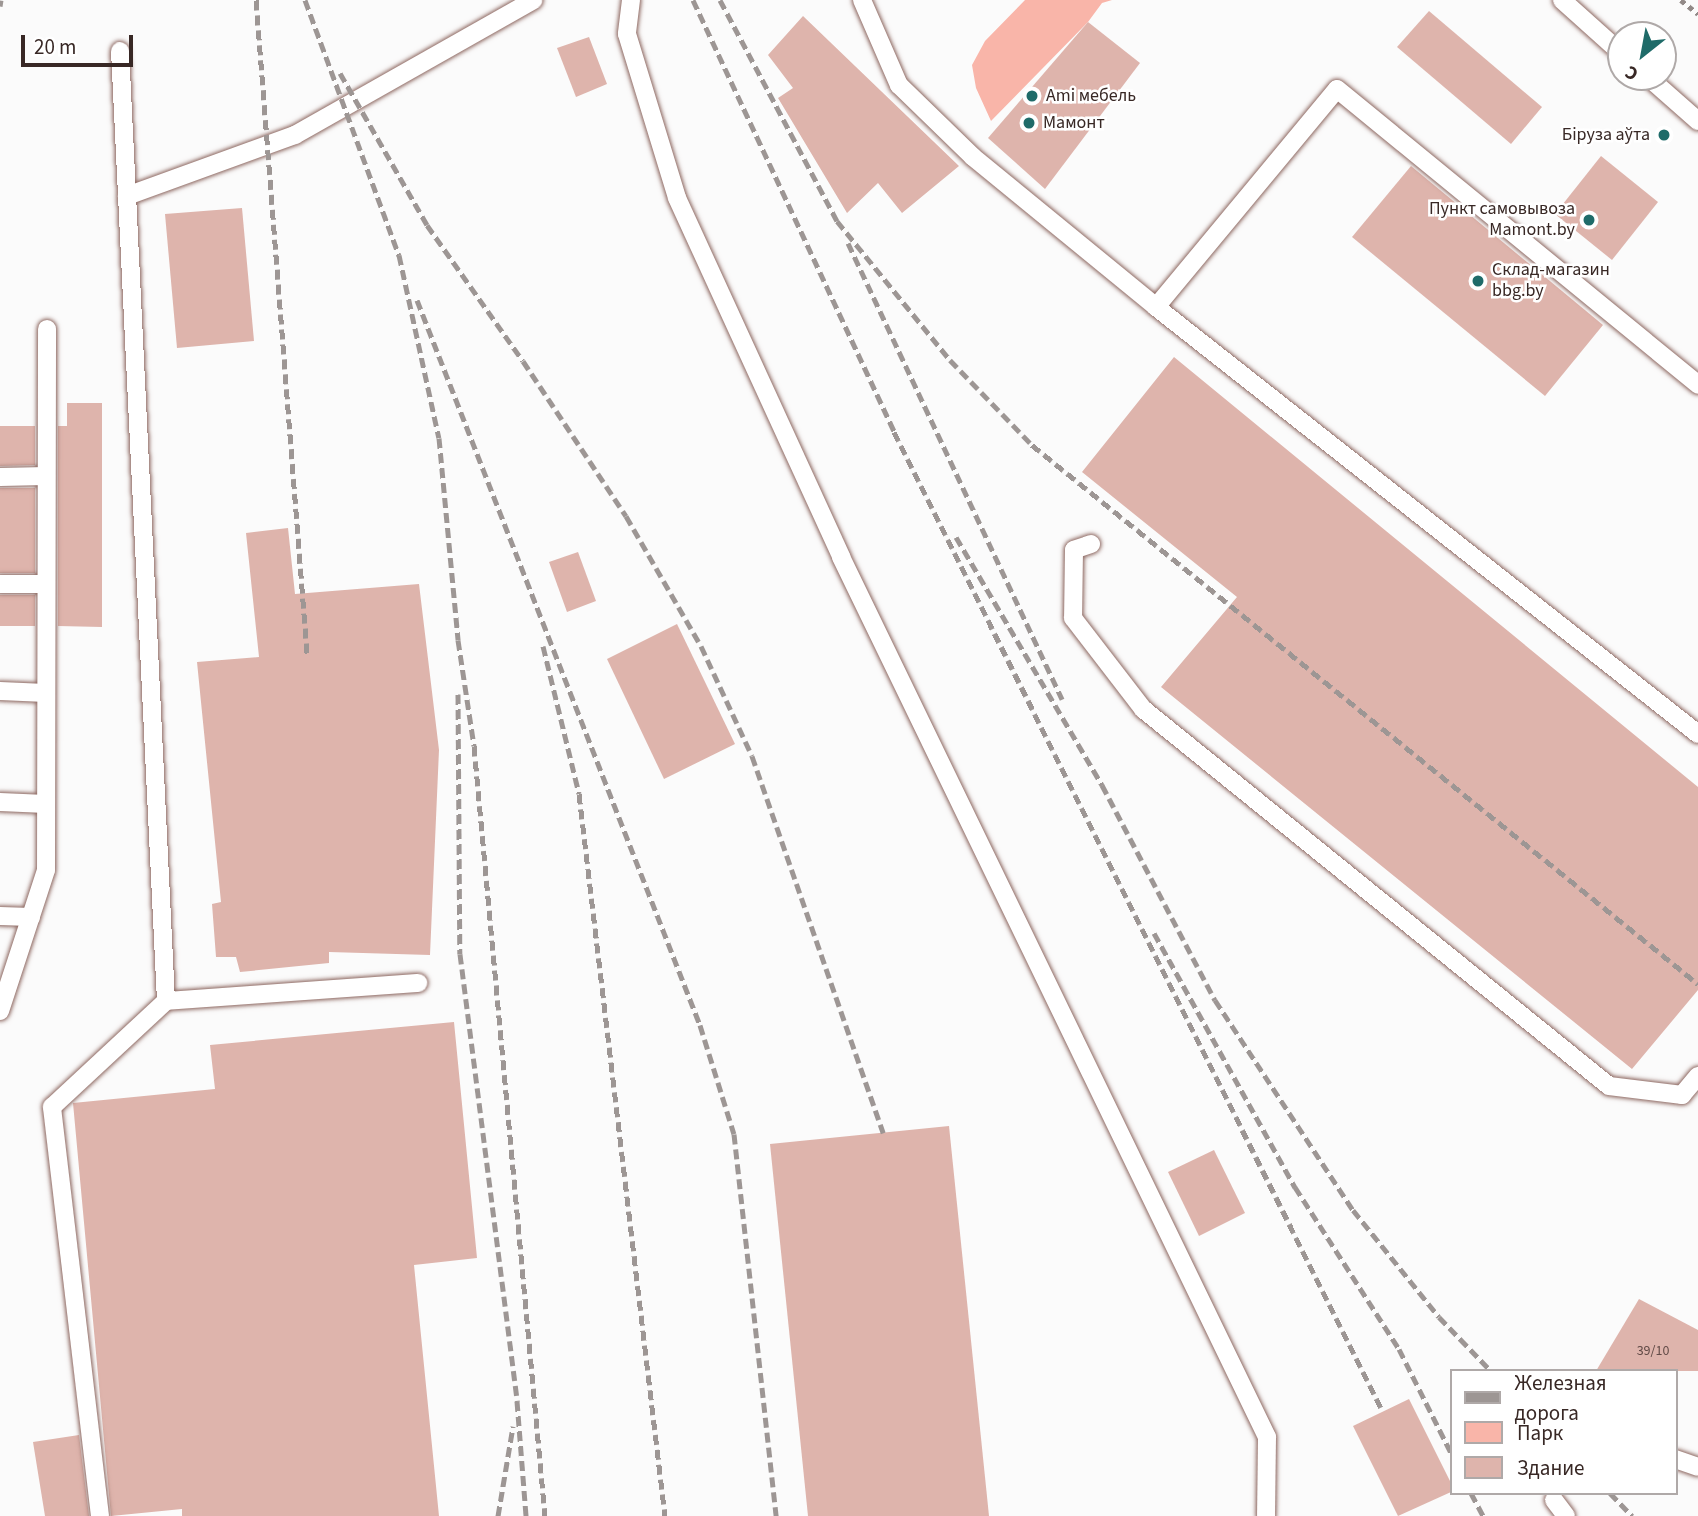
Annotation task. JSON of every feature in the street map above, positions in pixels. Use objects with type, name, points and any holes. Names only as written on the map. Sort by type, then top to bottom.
[{"type":"lane","points":[[127,196],[295,135],[534,0]]},
{"type":"lane","points":[[631,0],[627,34],[677,198],[841,557],[1267,1437],[1266,1516]]},
{"type":"lane","points":[[862,0],[899,86],[973,157],[1157,307],[1698,734]]},
{"type":"lane","points":[[1562,0],[1607,40]]},
{"type":"lane","points":[[120,51],[166,1001]]},
{"type":"lane","points":[[1157,307],[1337,89],[1698,385]]},
{"type":"lane","points":[[1664,91],[1698,121]]},
{"type":"lane","points":[[0,1012],[46,870],[47,329]]},
{"type":"lane","points":[[0,477],[46,476]]},
{"type":"lane","points":[[1091,544],[1074,550],[1073,618],[1143,709],[1609,1086],[1682,1095],[1698,1076]]},
{"type":"lane","points":[[0,584],[46,584]]},
{"type":"lane","points":[[0,691],[47,693]]},
{"type":"lane","points":[[0,802],[46,804]]},
{"type":"lane","points":[[0,916],[31,916]]},
{"type":"lane","points":[[100,1516],[52,1107],[166,1001],[418,983]]},
{"type":"lane","points":[[1677,1460],[1698,1467]]},
{"type":"lane","points":[[1554,1500],[1566,1516]]},
{"type":"path","points":[[1681,0],[1698,14]]},
{"type":"green space","points":[[1025,0],[1112,0],[1102,3],[1088,22],[991,121],[976,88],[972,65],[985,41]]},
{"type":"building","points":[[1429,11],[1542,107],[1511,144],[1397,47]]},
{"type":"building","points":[[803,16],[959,166],[902,213],[878,183],[847,213],[778,98],[793,88],[768,55]]},
{"type":"building","points":[[1088,22],[1140,63],[1045,189],[988,138]]},
{"type":"building","points":[[589,37],[607,84],[576,97],[557,48]]},
{"type":"building","points":[[1601,156],[1658,202],[1612,260],[1555,214]]},
{"type":"building","name":"Склад-магазин bbg.by","points":[[1411,166],[1603,325],[1545,396],[1352,237]]},
{"type":"building","points":[[242,208],[254,341],[177,348],[165,214]]},
{"type":"building","points":[[1174,357],[1698,787],[1698,990],[1632,1069],[1161,687],[1237,597],[1082,472]]},
{"type":"building","points":[[67,403],[102,403],[102,627],[58,626],[58,426],[67,426]]},
{"type":"building","points":[[0,426],[35,426],[35,465],[0,466]]},
{"type":"building","points":[[0,488],[35,488],[35,573],[0,573]]},
{"type":"building","points":[[288,528],[295,594],[419,584],[439,750],[430,955],[329,952],[329,963],[240,972],[236,957],[216,957],[212,904],[221,902],[197,662],[259,657],[246,533]]},
{"type":"building","points":[[578,552],[596,601],[567,612],[549,562]]},
{"type":"building","points":[[0,595],[35,595],[35,626],[0,626]]},
{"type":"building","points":[[677,624],[735,744],[664,779],[607,659]]},
{"type":"building","points":[[454,1022],[477,1258],[414,1265],[439,1516],[182,1516],[182,1509],[111,1516],[73,1103],[215,1089],[210,1045]]},
{"type":"building","points":[[949,1126],[989,1516],[808,1516],[770,1144]]},
{"type":"building","points":[[1214,1150],[1245,1213],[1199,1236],[1168,1172]]},
{"type":"building","points":[[1639,1299],[1698,1330],[1698,1371],[1597,1369]]},
{"type":"building","points":[[1409,1399],[1450,1481],[1450,1492],[1398,1516],[1353,1426]]},
{"type":"building","points":[[79,1435],[89,1516],[45,1516],[33,1442]]},
{"type":"railway","points":[[0,6],[1,0]]},
{"type":"railway","points":[[256,0],[307,653]]},
{"type":"railway","points":[[305,0],[399,255],[439,438],[458,640],[474,746],[545,1516]]},
{"type":"railway","points":[[693,0],[894,432],[1383,1412]]},
{"type":"railway","points":[[720,0],[837,221],[950,360],[1032,445],[1698,984]]},
{"type":"railway","points":[[340,73],[427,225],[523,361],[626,516],[701,646],[752,756],[883,1133]]},
{"type":"railway","points":[[848,243],[1062,699]]},
{"type":"railway","points":[[417,300],[700,1025],[734,1134],[776,1516]]},
{"type":"railway","points":[[956,537],[1102,785],[1215,1000],[1353,1210],[1439,1317],[1489,1369]]},
{"type":"railway","points":[[543,646],[579,794],[665,1516]]},
{"type":"railway","points":[[458,694],[460,954],[517,1401],[526,1516]]},
{"type":"railway","points":[[1154,933],[1295,1187],[1399,1349],[1450,1451]]},
{"type":"railway","points":[[498,1516],[513,1426]]},
{"type":"railway","points":[[1472,1495],[1483,1516]]},
{"type":"railway","points":[[1612,1495],[1632,1516]]},
{"type":"place","name":"Ami мебель","points":[[1032,96]]},
{"type":"place","name":"Мамонт","points":[[1029,123]]},
{"type":"place","name":"Біруза аўта","points":[[1664,135]]},
{"type":"place","name":"Пункт самовывоза Mamont.by","points":[[1589,220]]},
{"type":"place","name":"Склад-магазин bbg.by","points":[[1478,281]]}]
